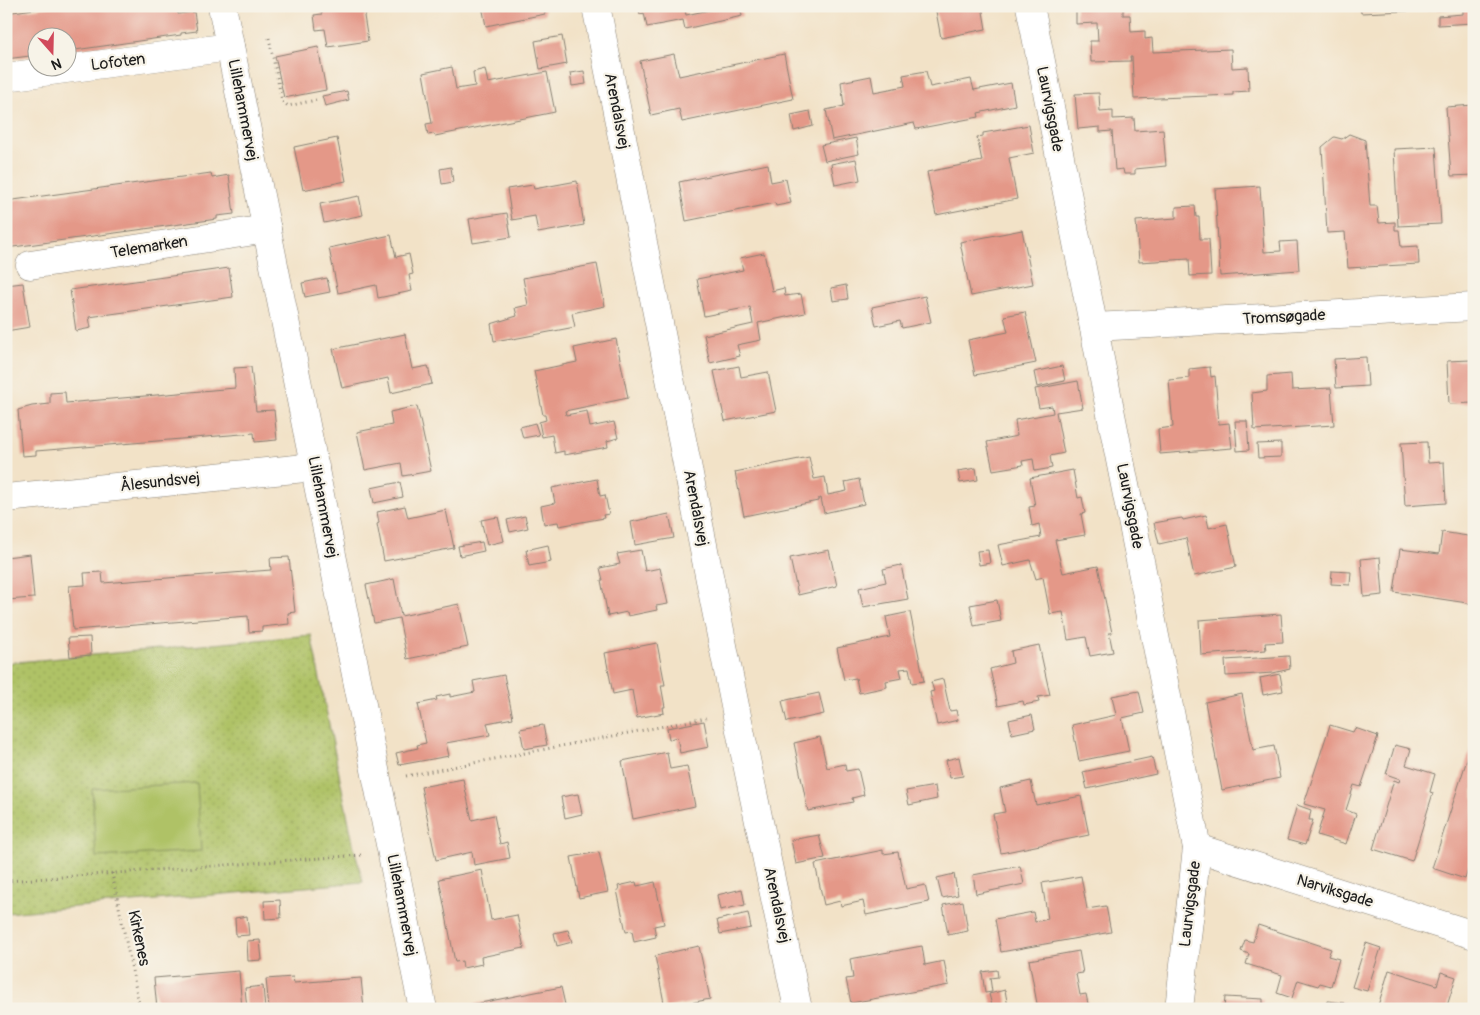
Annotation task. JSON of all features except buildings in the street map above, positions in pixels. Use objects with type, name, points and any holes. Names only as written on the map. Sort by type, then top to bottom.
[{"type":"street","name":"Lillehammervej","points":[[222,6],[423,1009]]},
{"type":"street","name":"Arendalsvej","points":[[596,6],[736,711],[798,1009]]},
{"type":"street","name":"Laurvigsgade","points":[[1030,6],[1197,848],[1179,1009]]},
{"type":"street","name":"Lofoten","points":[[6,76],[230,47]]},
{"type":"street","name":"Telemarken","points":[[30,265],[267,229]]},
{"type":"street","name":"Tromsøgade","points":[[1094,327],[1474,307]]},
{"type":"street","name":"Ålesundsvej","points":[[6,498],[315,467]]},
{"type":"street","name":"Narviksgade","points":[[1197,848],[1474,935]]},
{"type":"path","points":[[269,38],[282,101],[288,106],[316,100]]},
{"type":"path","points":[[377,780],[736,711]]},
{"type":"path","points":[[6,881],[392,853]]},
{"type":"path","name":"Kirkenes","points":[[112,873],[140,1009]]},
{"type":"green space","points":[[311,635],[354,848],[363,882],[6,913],[6,663]]},
{"type":"green space","points":[[197,783],[201,851],[96,857],[92,789]]}]
